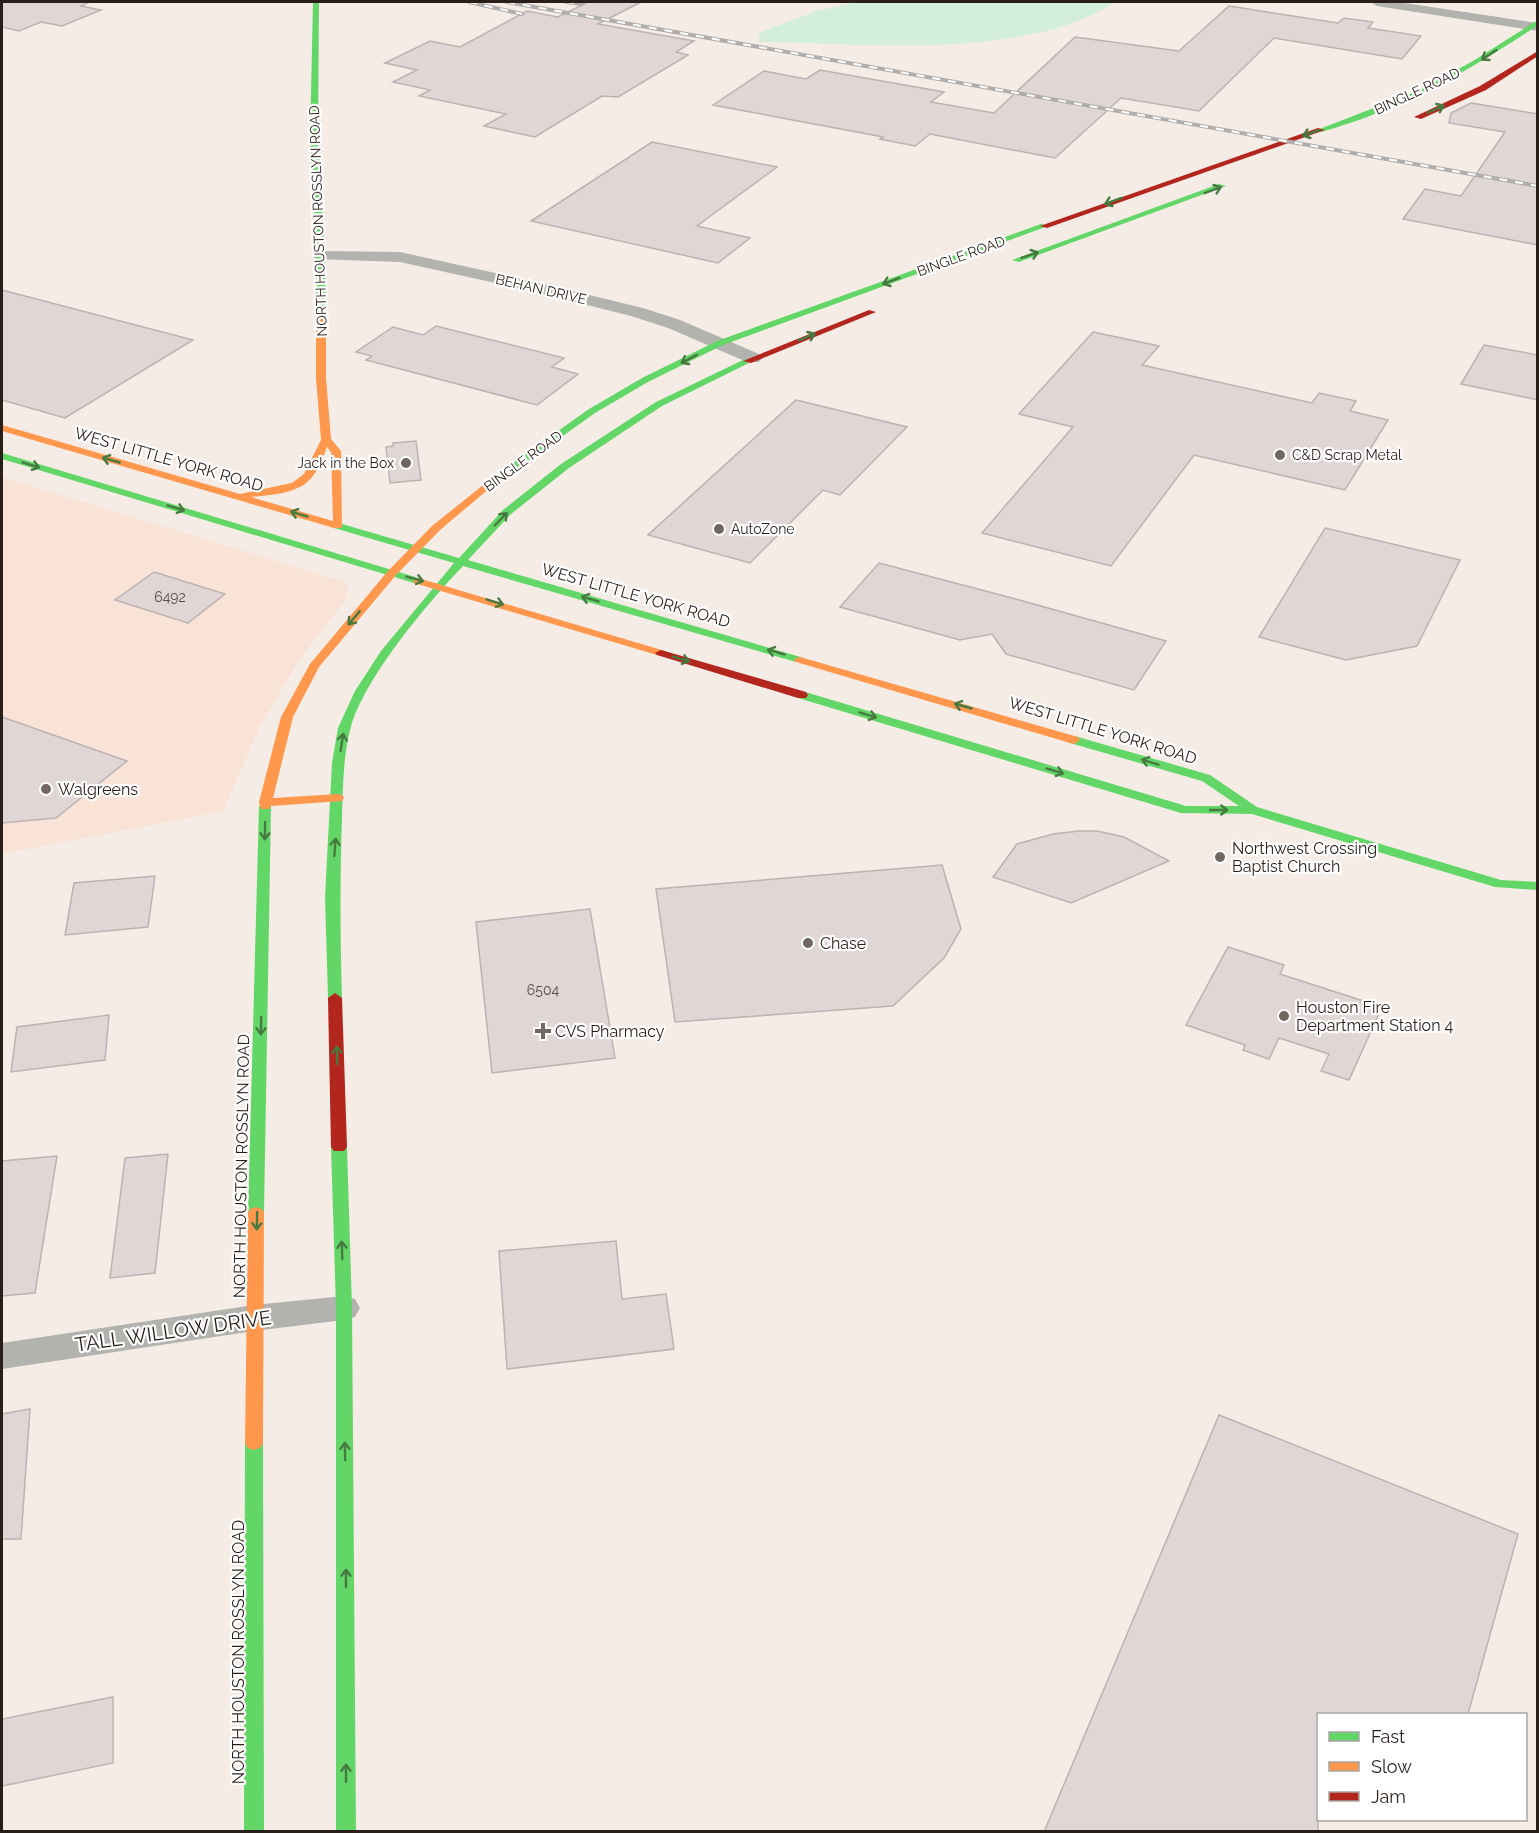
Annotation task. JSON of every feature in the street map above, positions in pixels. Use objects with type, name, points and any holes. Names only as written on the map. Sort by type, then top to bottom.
[{"type":"main road","name":"NORTH HOUSTON ROSSLYN ROAD","points":[[316,2],[314,140],[321,256],[321,378],[326,440],[336,451],[338,526]]},
{"type":"main road","name":"BINGLE ROAD","points":[[415,548],[505,471],[592,411],[645,380],[720,343],[1140,191],[1378,111],[1435,86],[1536,25]]},
{"type":"main road","name":"BINGLE ROAD","points":[[1378,111],[1405,122],[1483,88],[1538,53]]},
{"type":"main road","name":"BINGLE ROAD","points":[[1000,266],[1239,180]]},
{"type":"main road","points":[[1140,191],[1173,204]]},
{"type":"main road","name":"BINGLE ROAD","points":[[439,585],[507,512],[565,466],[659,404],[753,358],[884,307]]},
{"type":"main road","name":"WEST LITTLE YORK ROAD","points":[[2,428],[1206,778],[1253,810]]},
{"type":"main road","points":[[2,455],[32,437]]},
{"type":"main road","points":[[237,496],[281,490],[296,485],[308,476],[326,440]]},
{"type":"main road","name":"WEST LITTLE YORK ROAD","points":[[2,455],[1185,810],[1253,810],[1500,884],[1538,886]]},
{"type":"main road","name":"NORTH HOUSTON ROSSLYN ROAD","points":[[254,1832],[255,1318],[265,802],[287,717],[314,666],[415,548]]},
{"type":"main road","points":[[346,1832],[344,1308],[332,897],[338,763],[344,728],[361,691],[385,653],[439,585]]},
{"type":"main road","points":[[1026,763],[1046,730]]},
{"type":"main road","points":[[265,802],[338,798]]},
{"type":"main road","name":"WEST LITTLE YORK ROAD","points":[[1500,884],[1519,897]]},
{"type":"street","points":[[1377,2],[1536,25]]},
{"type":"street","name":"BEHAN DRIVE","points":[[321,256],[400,257],[637,312],[753,358]]},
{"type":"street","name":"TALL WILLOW DRIVE","points":[[2,1356],[255,1318],[344,1308]]},
{"type":"shaded area","points":[[2,477],[348,583],[346,600],[299,660],[260,727],[223,811],[2,854]]},
{"type":"green space","points":[[857,2],[1115,2],[1079,21],[1037,33],[991,41],[893,45],[758,42],[760,32],[817,11]]},
{"type":"building","points":[[2,2],[89,2],[81,6],[101,10],[62,26],[41,22],[19,31],[2,27]]},
{"type":"building","points":[[588,2],[641,2],[598,24],[694,41],[676,52],[688,55],[618,97],[602,96],[535,137],[484,126],[506,114],[419,96],[430,90],[393,82],[417,70],[385,63],[430,41],[460,47],[527,11],[558,17]]},
{"type":"building","points":[[1229,6],[1338,23],[1344,18],[1373,22],[1368,28],[1421,36],[1402,59],[1274,38],[1199,111],[1121,98],[1055,158],[930,134],[915,146],[880,139],[883,137],[713,105],[764,71],[806,79],[820,70],[944,92],[931,102],[994,113],[1075,37],[1179,51]]},
{"type":"building","points":[[1471,103],[1538,114],[1538,245],[1403,219],[1425,189],[1461,196],[1505,132],[1449,123],[1451,113]]},
{"type":"building","points":[[652,142],[777,167],[697,226],[750,238],[718,263],[531,221]]},
{"type":"building","points":[[2,290],[193,340],[65,418],[2,400]]},
{"type":"building","points":[[436,326],[564,358],[552,367],[578,374],[537,405],[366,360],[372,356],[356,352],[393,327],[423,335]]},
{"type":"building","points":[[1093,332],[1159,346],[1142,365],[1312,403],[1319,393],[1356,401],[1350,411],[1388,420],[1345,490],[1194,455],[1111,566],[982,533],[1073,427],[1019,414]]},
{"type":"building","points":[[1484,345],[1538,355],[1538,400],[1461,384]]},
{"type":"building","points":[[796,400],[907,427],[840,495],[823,490],[750,563],[648,535]]},
{"type":"building","name":"Jack in the Box","points":[[416,441],[421,480],[390,483],[386,447],[393,446],[393,443]]},
{"type":"building","points":[[1325,528],[1460,560],[1417,646],[1346,660],[1259,637]]},
{"type":"building","points":[[879,563],[1166,641],[1134,690],[1006,654],[992,634],[960,640],[840,607]]},
{"type":"building","points":[[154,572],[225,594],[188,623],[115,600]]},
{"type":"building","name":"Walgreens","points":[[2,717],[127,761],[56,818],[2,823]]},
{"type":"building","points":[[1097,831],[1124,837],[1169,861],[1071,903],[993,877],[1017,844],[1053,834]]},
{"type":"building","name":"Chase","points":[[942,865],[961,929],[944,958],[893,1006],[675,1022],[656,889]]},
{"type":"building","points":[[155,876],[148,927],[65,935],[74,883]]},
{"type":"building","name":"CVS Pharmacy","points":[[590,909],[615,1058],[492,1073],[476,922]]},
{"type":"building","name":"Houston Fire Department Station 4","points":[[1228,947],[1284,965],[1280,974],[1382,1007],[1349,1080],[1321,1071],[1329,1054],[1279,1038],[1269,1059],[1243,1050],[1245,1045],[1186,1025]]},
{"type":"building","points":[[109,1015],[105,1060],[11,1072],[17,1027]]},
{"type":"building","points":[[168,1154],[155,1273],[110,1278],[125,1158]]},
{"type":"building","points":[[57,1156],[35,1293],[2,1296],[2,1161]]},
{"type":"building","points":[[616,1241],[622,1299],[666,1294],[674,1349],[507,1369],[499,1251]]},
{"type":"building","points":[[30,1409],[21,1539],[2,1539],[2,1414]]},
{"type":"building","points":[[1219,1415],[1518,1534],[1468,1713],[1317,1713],[1318,1832],[1044,1832]]},
{"type":"building","points":[[113,1697],[113,1763],[2,1786],[2,1719]]},
{"type":"railway","points":[[469,2],[522,14]]},
{"type":"railway","points":[[507,2],[1538,186]]},
{"type":"railway","points":[[566,2],[582,4]]},
{"type":"traffic: fast","points":[[316,2],[314,140],[321,256],[321,318]]},
{"type":"traffic: fast","points":[[1321,130],[1380,110],[1422,92],[1475,63],[1538,22]]},
{"type":"traffic: fast","points":[[1016,260],[1222,186]]},
{"type":"traffic: fast","points":[[487,485],[592,411],[645,380],[720,343],[1044,226]]},
{"type":"traffic: fast","points":[[335,998],[332,897],[338,763],[344,728],[361,691],[385,653],[439,585],[507,512],[565,466],[659,404],[748,361]]},
{"type":"traffic: fast","points":[[2,456],[418,581]]},
{"type":"traffic: fast","points":[[338,526],[800,660]]},
{"type":"traffic: fast","points":[[802,695],[1185,810],[1253,810]]},
{"type":"traffic: fast","points":[[1074,740],[1206,778],[1253,810],[1500,884],[1538,886]]},
{"type":"traffic: fast","points":[[256,1213],[265,806]]},
{"type":"traffic: fast","points":[[339,1147],[344,1308],[346,1832]]},
{"type":"traffic: fast","points":[[254,1443],[254,1832]]},
{"type":"traffic: slow","points":[[245,495],[281,490],[296,485],[308,476],[326,440],[321,378],[321,318]]},
{"type":"traffic: slow","points":[[2,428],[338,526]]},
{"type":"traffic: slow","points":[[326,440],[336,451],[338,526]]},
{"type":"traffic: slow","points":[[265,806],[287,717],[314,666],[392,573],[436,528],[487,485]]},
{"type":"traffic: slow","points":[[418,581],[661,653]]},
{"type":"traffic: slow","points":[[800,660],[1074,740]]},
{"type":"traffic: slow","points":[[265,802],[338,798]]},
{"type":"traffic: slow","points":[[254,1443],[256,1213]]},
{"type":"traffic: jam","points":[[1418,117],[1483,88],[1538,53]]},
{"type":"traffic: jam","points":[[1044,226],[1321,130]]},
{"type":"traffic: jam","points":[[748,361],[872,312]]},
{"type":"traffic: jam","points":[[661,653],[802,695]]},
{"type":"traffic: jam","points":[[335,998],[339,1147]]},
{"type":"place","name":"C&D Scrap Metal","points":[[1280,455]]},
{"type":"place","name":"Jack in the Box","points":[[406,463]]},
{"type":"place","name":"AutoZone","points":[[719,529]]},
{"type":"place","name":"Walgreens","points":[[46,789]]},
{"type":"place","name":"Northwest Crossing Baptist Church","points":[[1220,857]]},
{"type":"place","name":"Chase","points":[[808,943]]},
{"type":"place","name":"Houston Fire Department Station 4","points":[[1284,1016]]},
{"type":"place","name":"CVS Pharmacy","points":[[543,1031]]}]
